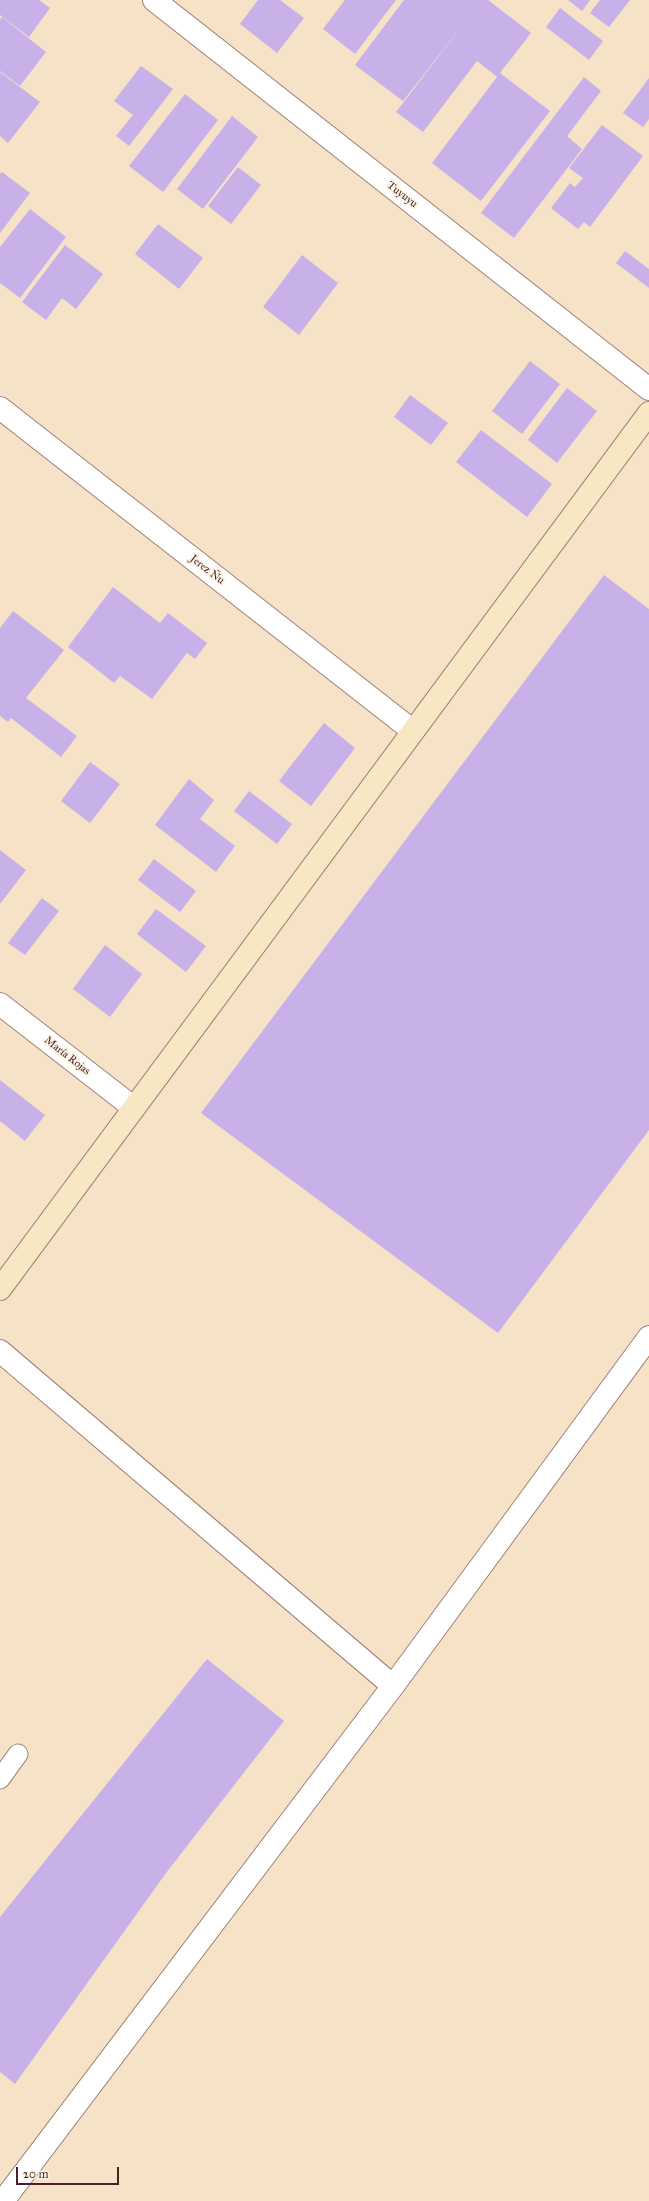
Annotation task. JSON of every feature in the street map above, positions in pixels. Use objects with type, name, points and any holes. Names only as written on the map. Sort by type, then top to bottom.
[{"type":"street","name":"Tuyuyu","points":[[154,0],[649,390]]},
{"type":"street","name":"Jerez Ñu","points":[[0,408],[413,731]]},
{"type":"street","points":[[0,1289],[649,413]]},
{"type":"street","name":"María Rojas","points":[[0,1004],[134,1108]]},
{"type":"street","points":[[3,2201],[393,1686],[649,1337]]},
{"type":"street","points":[[0,1351],[393,1686]]},
{"type":"lane","points":[[0,1779],[18,1754]]},
{"type":"building","points":[[0,0],[39,0],[50,8],[29,37],[0,15]]},
{"type":"building","points":[[258,0],[280,0],[304,18],[277,53],[240,24]]},
{"type":"building","points":[[345,0],[396,0],[355,54],[323,29]]},
{"type":"building","points":[[404,0],[488,0],[531,33],[500,73],[550,111],[481,201],[432,163],[497,77],[477,61],[423,132],[396,112],[469,17],[403,101],[355,65]]},
{"type":"building","points":[[568,0],[590,0],[582,11]]},
{"type":"building","points":[[600,0],[630,0],[609,27],[590,13]]},
{"type":"building","points":[[560,8],[603,41],[589,60],[546,27]]},
{"type":"building","points":[[2,17],[46,52],[20,86],[0,71],[0,20]]},
{"type":"building","points":[[141,66],[173,89],[129,146],[116,136],[133,115],[114,101]]},
{"type":"building","points":[[0,72],[40,102],[8,143],[0,136]]},
{"type":"building","points":[[584,77],[601,91],[567,136],[582,149],[514,238],[481,213]]},
{"type":"building","points":[[649,78],[649,119],[643,127],[623,113]]},
{"type":"building","points":[[185,94],[218,120],[163,192],[129,166]]},
{"type":"building","points":[[232,116],[258,137],[203,209],[177,189]]},
{"type":"building","points":[[602,125],[643,156],[590,227],[584,222],[578,229],[551,208],[570,183],[575,187],[583,178],[569,168]]},
{"type":"building","points":[[238,167],[261,185],[231,224],[208,206]]},
{"type":"building","points":[[2,172],[30,193],[0,233],[0,174]]},
{"type":"building","points":[[30,209],[66,237],[20,298],[0,283],[0,247]]},
{"type":"building","points":[[158,224],[203,258],[179,289],[135,254]]},
{"type":"building","points":[[65,245],[103,274],[76,309],[62,298],[46,320],[22,302]]},
{"type":"building","points":[[625,251],[649,269],[649,288],[616,263]]},
{"type":"building","points":[[302,255],[338,283],[299,335],[263,307]]},
{"type":"building","points":[[530,361],[560,384],[522,434],[492,411]]},
{"type":"building","points":[[567,388],[597,411],[557,463],[528,440]]},
{"type":"building","points":[[410,395],[448,423],[431,445],[394,417]]},
{"type":"building","points":[[481,430],[552,484],[527,517],[456,462]]},
{"type":"building","points":[[604,575],[649,609],[649,1130],[498,1333],[201,1113]]},
{"type":"building","points":[[113,587],[160,623],[168,613],[207,643],[195,659],[187,653],[152,699],[120,676],[114,683],[68,647]]},
{"type":"building","points":[[13,611],[64,650],[26,698],[77,736],[61,757],[11,718],[8,722],[0,716],[0,628]]},
{"type":"building","points":[[324,723],[355,748],[311,806],[279,781]]},
{"type":"building","points":[[90,762],[120,784],[90,823],[61,801]]},
{"type":"building","points":[[189,779],[214,800],[200,819],[235,846],[216,872],[155,825]]},
{"type":"building","points":[[249,791],[292,824],[277,844],[234,811]]},
{"type":"building","points":[[0,850],[26,870],[0,904]]},
{"type":"building","points":[[154,859],[196,891],[180,912],[138,880]]},
{"type":"building","points":[[42,898],[59,911],[25,955],[8,943]]},
{"type":"building","points":[[156,909],[206,946],[186,972],[137,934]]},
{"type":"building","points":[[105,945],[142,974],[110,1017],[73,989]]},
{"type":"building","points":[[0,1080],[45,1115],[25,1141],[0,1121]]},
{"type":"building","points":[[207,1659],[284,1721],[166,1873],[15,2084],[0,2072],[0,1917]]}]
